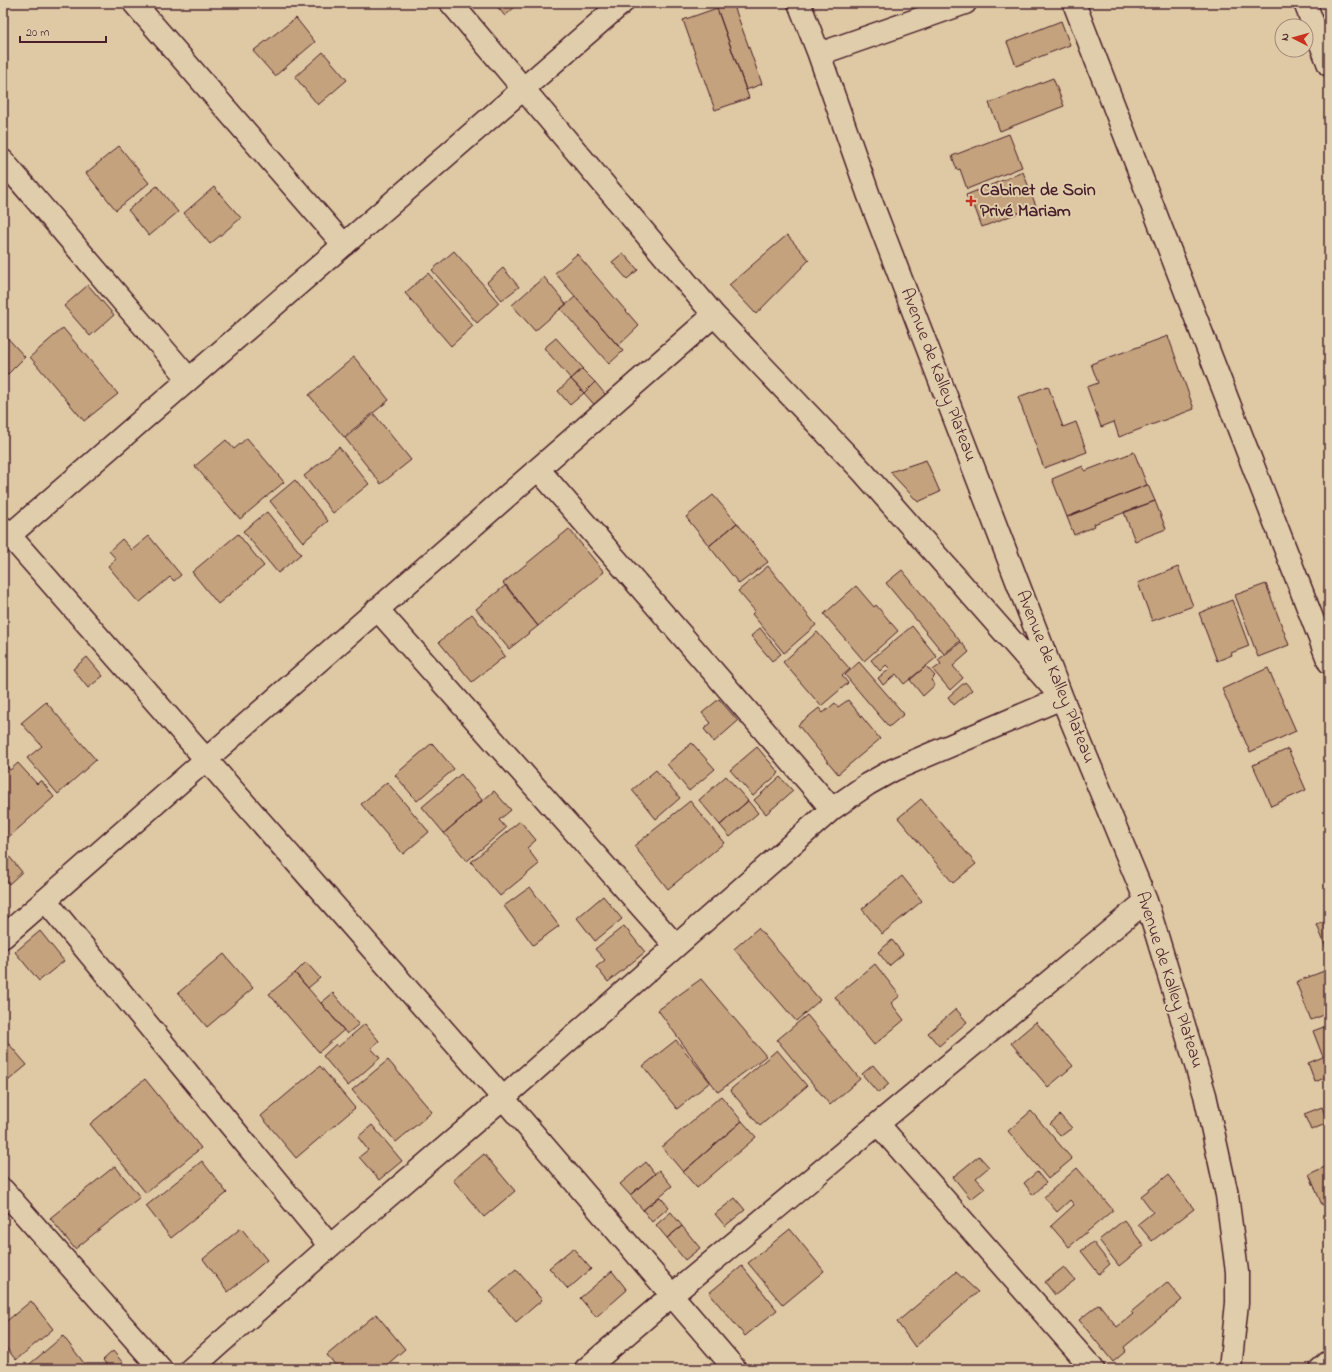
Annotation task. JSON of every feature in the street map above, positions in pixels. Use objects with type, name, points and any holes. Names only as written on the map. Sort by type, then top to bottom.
[{"type":"street","points":[[134,3],[344,245]]},
{"type":"street","points":[[191,1369],[832,809],[868,784],[893,770],[1062,698],[863,472],[714,315],[451,3]]},
{"type":"street","points":[[622,3],[189,379],[5,534],[206,759],[503,1098],[735,1369]]},
{"type":"street","name":"Avenue de Kalley Plateau","points":[[799,3],[819,54],[869,196],[1062,698],[1146,901],[1205,1095],[1227,1196],[1237,1272],[1237,1303],[1230,1369]]},
{"type":"street","points":[[819,54],[964,3]]},
{"type":"street","points":[[1074,3],[1329,662]]},
{"type":"street","points":[[1305,3],[1329,66]]},
{"type":"street","points":[[3,161],[189,379]]},
{"type":"street","points":[[3,937],[714,315]]},
{"type":"street","points":[[538,469],[832,809]]},
{"type":"street","points":[[377,609],[676,946]]},
{"type":"street","points":[[45,900],[330,1246]]},
{"type":"street","points":[[586,1369],[672,1295],[1146,901]]},
{"type":"street","points":[[878,1124],[1093,1369]]},
{"type":"street","points":[[3,1190],[161,1369]]},
{"type":"street","points":[[1321,1369],[1329,1362]]},
{"type":"building","points":[[494,3],[519,3],[505,16]]},
{"type":"building","points":[[715,3],[733,3],[762,84],[746,90]]},
{"type":"building","points":[[1138,3],[1154,3],[1140,9]]},
{"type":"building","points":[[717,8],[749,98],[715,110],[683,20]]},
{"type":"building","points":[[296,18],[315,42],[275,76],[253,51]]},
{"type":"building","points":[[1061,21],[1070,45],[1016,66],[1007,42]]},
{"type":"building","points":[[323,52],[347,80],[318,105],[295,77]]},
{"type":"building","points":[[1053,78],[1064,106],[1000,131],[989,103]]},
{"type":"building","points":[[1009,134],[1022,167],[967,189],[960,169],[957,170],[952,156]]},
{"type":"building","points":[[119,146],[149,183],[116,210],[86,173]]},
{"type":"building","points":[[1023,172],[1036,206],[982,227],[975,208],[972,208],[966,195]]},
{"type":"building","points":[[157,186],[178,212],[149,236],[128,210]]},
{"type":"building","points":[[214,187],[241,218],[210,244],[184,213]]},
{"type":"building","points":[[787,235],[809,260],[756,314],[729,285]]},
{"type":"building","points":[[454,251],[499,303],[477,323],[432,270]]},
{"type":"building","points":[[623,253],[638,270],[627,279],[612,262]]},
{"type":"building","points":[[577,254],[639,326],[618,346],[555,273]]},
{"type":"building","points":[[503,268],[519,287],[502,300],[487,282]]},
{"type":"building","points":[[428,273],[473,326],[451,346],[405,293]]},
{"type":"building","points":[[544,277],[566,304],[535,331],[512,305]]},
{"type":"building","points":[[88,285],[114,315],[90,336],[64,306]]},
{"type":"building","points":[[575,297],[623,351],[609,364],[561,309]]},
{"type":"building","points":[[63,328],[118,394],[84,421],[30,357]]},
{"type":"building","points":[[3,333],[25,357],[3,379]]},
{"type":"building","points":[[1168,336],[1194,409],[1119,437],[1114,422],[1101,427],[1087,387],[1098,383],[1091,364]]},
{"type":"building","points":[[556,338],[583,368],[571,379],[544,348]]},
{"type":"building","points":[[354,357],[389,400],[344,437],[309,395]]},
{"type":"building","points":[[582,369],[595,382],[584,393],[571,379]]},
{"type":"building","points":[[571,379],[584,393],[570,405],[558,391]]},
{"type":"building","points":[[595,382],[610,400],[599,410],[584,393]]},
{"type":"building","points":[[1048,386],[1063,427],[1076,422],[1087,452],[1044,468],[1018,397]]},
{"type":"building","points":[[374,414],[411,460],[381,484],[345,438]]},
{"type":"building","points":[[247,438],[284,482],[240,519],[195,466],[226,440],[234,449]]},
{"type":"building","points":[[339,447],[369,484],[333,513],[304,476]]},
{"type":"building","points":[[1134,452],[1147,485],[1067,517],[1052,479],[1083,466],[1085,471]]},
{"type":"building","points":[[926,460],[940,492],[918,502],[890,472]]},
{"type":"building","points":[[295,480],[328,521],[303,542],[270,501]]},
{"type":"building","points":[[1147,485],[1155,501],[1094,524],[1095,526],[1074,535],[1067,517]]},
{"type":"building","points":[[713,495],[737,523],[709,546],[686,517]]},
{"type":"building","points":[[1155,501],[1166,529],[1135,541],[1124,512]]},
{"type":"building","points":[[267,512],[301,554],[278,573],[243,531]]},
{"type":"building","points":[[737,523],[768,562],[739,584],[709,546]]},
{"type":"building","points":[[569,529],[604,572],[538,626],[503,583]]},
{"type":"building","points":[[238,534],[264,566],[218,604],[192,572]]},
{"type":"building","points":[[149,536],[181,575],[174,581],[170,577],[139,603],[108,566],[116,559],[109,551],[122,539],[132,550]]},
{"type":"building","points":[[768,566],[816,625],[784,653],[752,614],[755,611],[738,591]]},
{"type":"building","points":[[1178,567],[1193,606],[1152,621],[1138,583]]},
{"type":"building","points":[[902,570],[960,641],[944,654],[886,583]]},
{"type":"building","points":[[1266,584],[1289,645],[1258,657],[1235,595]]},
{"type":"building","points":[[506,585],[538,626],[509,649],[476,609]]},
{"type":"building","points":[[856,586],[874,607],[876,605],[898,631],[864,661],[824,614]]},
{"type":"building","points":[[1232,600],[1249,646],[1231,653],[1232,655],[1217,661],[1199,613]]},
{"type":"building","points":[[472,614],[505,656],[472,682],[439,642]]},
{"type":"building","points":[[912,626],[937,657],[904,684],[896,674],[883,685],[878,678],[890,669],[886,665],[880,671],[871,660]]},
{"type":"building","points":[[760,628],[781,654],[772,661],[751,636]]},
{"type":"building","points":[[817,632],[850,669],[842,676],[848,683],[821,706],[783,662]]},
{"type":"building","points":[[961,642],[969,652],[953,666],[963,678],[950,690],[933,670],[941,664],[938,660]]},
{"type":"building","points":[[87,657],[103,676],[88,688],[73,669]]},
{"type":"building","points":[[859,662],[904,714],[889,727],[845,675]]},
{"type":"building","points":[[926,666],[935,676],[931,680],[935,685],[923,696],[910,680]]},
{"type":"building","points":[[1268,668],[1296,731],[1250,752],[1222,689]]},
{"type":"building","points":[[965,682],[972,690],[954,705],[948,697]]},
{"type":"building","points":[[719,699],[738,721],[714,742],[704,729],[711,723],[702,713]]},
{"type":"building","points":[[848,700],[880,739],[838,774],[798,725],[819,708],[823,713],[835,703],[838,707]]},
{"type":"building","points":[[46,702],[96,760],[58,794],[27,758],[42,746],[21,723]]},
{"type":"building","points":[[432,743],[454,769],[417,801],[395,775]]},
{"type":"building","points":[[692,743],[715,769],[689,791],[667,764]]},
{"type":"building","points":[[757,747],[779,773],[753,796],[730,770]]},
{"type":"building","points":[[1288,749],[1306,790],[1271,806],[1253,765]]},
{"type":"building","points":[[3,762],[10,770],[18,763],[37,784],[41,780],[54,797],[3,842]]},
{"type":"building","points":[[656,770],[680,798],[656,819],[632,790]]},
{"type":"building","points":[[461,774],[482,800],[444,833],[422,807]]},
{"type":"building","points":[[726,776],[748,801],[720,825],[699,800]]},
{"type":"building","points":[[780,777],[793,791],[766,814],[754,800]]},
{"type":"building","points":[[387,782],[429,832],[403,854],[361,804]]},
{"type":"building","points":[[494,791],[511,810],[499,820],[506,828],[467,861],[444,833]]},
{"type":"building","points":[[921,799],[976,864],[953,883],[898,818]]},
{"type":"building","points":[[690,801],[724,843],[668,889],[634,846]]},
{"type":"building","points":[[748,801],[758,813],[730,837],[720,825]]},
{"type":"building","points":[[520,821],[536,840],[527,848],[539,864],[500,896],[471,862]]},
{"type":"building","points":[[3,849],[22,872],[9,884],[3,876]]},
{"type":"building","points":[[902,876],[922,901],[882,934],[862,909]]},
{"type":"building","points":[[530,887],[559,926],[533,945],[504,906]]},
{"type":"building","points":[[603,896],[622,919],[595,941],[577,918]]},
{"type":"building","points":[[1329,920],[1329,955],[1317,925]]},
{"type":"building","points":[[624,926],[645,952],[608,982],[596,967],[605,960],[595,949]]},
{"type":"building","points":[[758,928],[820,1000],[796,1021],[734,949]]},
{"type":"building","points":[[40,931],[64,961],[39,981],[15,952]]},
{"type":"building","points":[[892,940],[903,954],[889,966],[878,952]]},
{"type":"building","points":[[224,954],[253,988],[207,1027],[178,993]]},
{"type":"building","points":[[306,962],[320,978],[308,988],[295,973]]},
{"type":"building","points":[[875,964],[900,996],[891,1003],[904,1020],[874,1045],[835,997]]},
{"type":"building","points":[[1324,971],[1329,984],[1329,1013],[1311,1020],[1296,982]]},
{"type":"building","points":[[295,973],[344,1030],[319,1052],[269,994]]},
{"type":"building","points":[[701,979],[766,1056],[718,1092],[658,1010]]},
{"type":"building","points":[[333,993],[359,1024],[347,1034],[321,1003]]},
{"type":"building","points":[[956,1009],[967,1022],[939,1046],[928,1033]]},
{"type":"building","points":[[807,1015],[860,1079],[830,1105],[777,1040]]},
{"type":"building","points":[[1036,1022],[1073,1066],[1048,1087],[1011,1043]]},
{"type":"building","points":[[365,1024],[379,1041],[371,1048],[380,1058],[348,1086],[323,1056],[336,1044],[338,1047]]},
{"type":"building","points":[[1329,1025],[1329,1076],[1315,1082],[1308,1063],[1323,1057],[1313,1031]]},
{"type":"building","points":[[3,1037],[27,1065],[3,1085]]},
{"type":"building","points":[[676,1040],[710,1082],[677,1109],[643,1066]]},
{"type":"building","points":[[777,1050],[807,1086],[760,1126],[730,1090]]},
{"type":"building","points":[[388,1060],[432,1112],[396,1142],[352,1090]]},
{"type":"building","points":[[873,1065],[889,1084],[878,1093],[862,1074]]},
{"type":"building","points":[[320,1066],[355,1108],[296,1158],[261,1116]]},
{"type":"building","points":[[145,1079],[201,1148],[146,1193],[90,1124]]},
{"type":"building","points":[[721,1096],[742,1121],[683,1172],[662,1147]]},
{"type":"building","points":[[1322,1107],[1328,1123],[1311,1130],[1304,1114]]},
{"type":"building","points":[[1031,1111],[1072,1159],[1048,1179],[1008,1131]]},
{"type":"building","points":[[1060,1115],[1072,1128],[1061,1136],[1050,1124]]},
{"type":"building","points":[[742,1121],[756,1137],[697,1188],[683,1172]]},
{"type":"building","points":[[372,1125],[402,1161],[379,1180],[359,1157],[368,1150],[358,1137]]},
{"type":"building","points":[[484,1154],[515,1191],[484,1217],[453,1180]]},
{"type":"building","points":[[979,1156],[989,1167],[976,1178],[985,1188],[971,1199],[953,1177]]},
{"type":"building","points":[[202,1161],[227,1193],[171,1238],[146,1206]]},
{"type":"building","points":[[646,1162],[655,1174],[630,1195],[620,1184]]},
{"type":"building","points":[[1329,1165],[1329,1202],[1322,1205],[1309,1174]]},
{"type":"building","points":[[115,1166],[140,1197],[75,1249],[50,1218]]},
{"type":"building","points":[[1077,1168],[1113,1210],[1069,1247],[1051,1226],[1074,1205],[1070,1200],[1057,1212],[1044,1197]]},
{"type":"building","points":[[659,1170],[672,1186],[643,1210],[630,1195]]},
{"type":"building","points":[[1037,1172],[1046,1183],[1033,1195],[1024,1183]]},
{"type":"building","points":[[1168,1175],[1194,1209],[1152,1241],[1138,1224],[1153,1212],[1141,1196]]},
{"type":"building","points":[[660,1197],[669,1207],[652,1222],[643,1210]]},
{"type":"building","points":[[735,1198],[745,1210],[725,1226],[715,1214]]},
{"type":"building","points":[[671,1212],[682,1226],[667,1238],[656,1225]]},
{"type":"building","points":[[1124,1220],[1144,1246],[1119,1266],[1099,1240]]},
{"type":"building","points":[[682,1226],[700,1248],[685,1260],[667,1238]]},
{"type":"building","points":[[241,1228],[267,1260],[228,1292],[203,1259]]},
{"type":"building","points":[[790,1229],[824,1271],[783,1305],[748,1263]]},
{"type":"building","points":[[1093,1242],[1110,1264],[1099,1274],[1081,1251]]},
{"type":"building","points":[[573,1248],[591,1269],[568,1289],[549,1268]]},
{"type":"building","points":[[742,1266],[777,1310],[745,1336],[709,1293]]},
{"type":"building","points":[[1064,1267],[1075,1280],[1055,1295],[1045,1282]]},
{"type":"building","points":[[516,1269],[542,1300],[516,1322],[490,1291]]},
{"type":"building","points":[[612,1271],[627,1290],[596,1317],[580,1298]]},
{"type":"building","points":[[956,1272],[978,1292],[915,1347],[897,1322]]},
{"type":"building","points":[[1167,1282],[1182,1300],[1124,1347],[1126,1351],[1113,1362],[1079,1320],[1099,1304],[1117,1327],[1133,1314],[1131,1312]]},
{"type":"building","points":[[31,1301],[53,1329],[16,1360],[3,1344],[3,1324]]},
{"type":"building","points":[[376,1314],[405,1349],[382,1369],[339,1369],[327,1355]]},
{"type":"building","points":[[63,1336],[87,1367],[84,1369],[24,1369]]},
{"type":"building","points":[[113,1351],[128,1369],[110,1369],[103,1360]]},
{"type":"place","name":"Cabinet de Soin Privé Mariam","points":[[971,201]]}]
